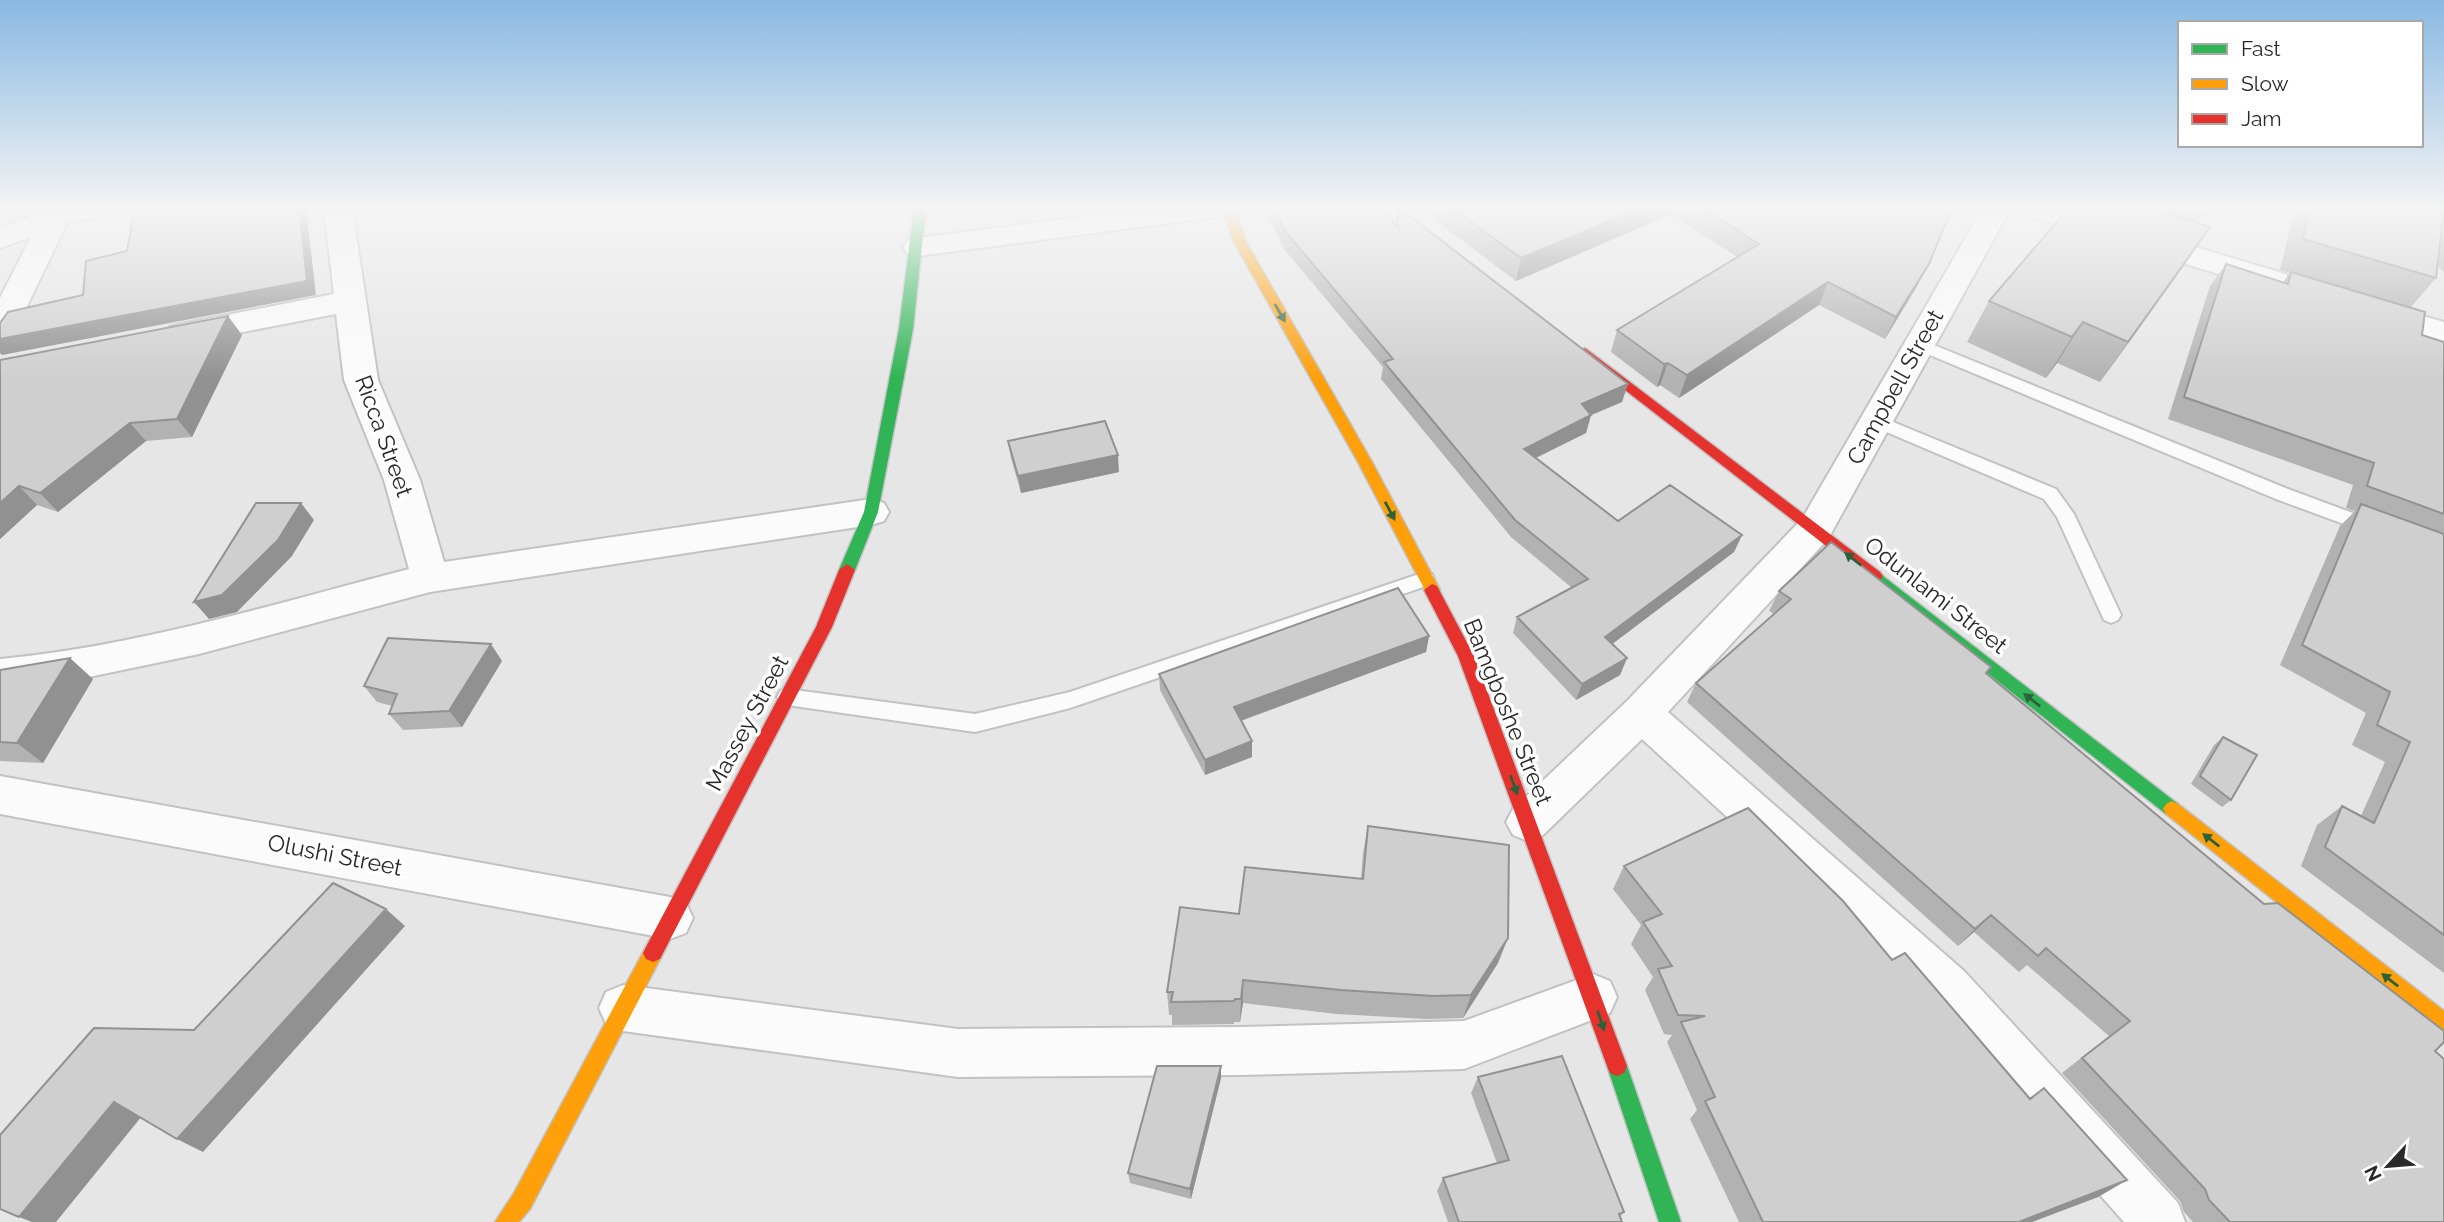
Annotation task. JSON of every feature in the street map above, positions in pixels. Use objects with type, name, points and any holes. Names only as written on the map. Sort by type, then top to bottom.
[{"type":"main road","name":"Massey Street","points":[[506,1222],[522,1201],[824,627],[872,512],[915,265]]},
{"type":"main road","name":"Bamgboshe Street","points":[[1253,265],[1364,462],[1466,656],[1593,997],[1670,1222]]},
{"type":"main road","name":"Odunlami Street","points":[[1573,343],[1815,529],[2444,1023]]},
{"type":"street","points":[[0,329],[32,265]]},
{"type":"street","name":"Ricca Street","points":[[346,265],[361,380],[402,480],[430,578]]},
{"type":"street","name":"Campbell Street","points":[[1528,822],[1641,713],[1815,529],[1964,265]]},
{"type":"street","points":[[2220,265],[2298,289]]},
{"type":"street","points":[[148,340],[351,301]]},
{"type":"street","points":[[2351,305],[2444,333]]},
{"type":"street","points":[[0,675],[41,671],[199,639],[430,578],[872,512]]},
{"type":"street","points":[[1641,713],[1947,987],[2159,1222]]},
{"type":"street","name":"Olushi Street","points":[[0,795],[88,809],[670,918]]},
{"type":"street","points":[[623,1008],[958,1054],[1464,1045],[1593,997]]},
{"type":"lane","points":[[1919,344],[2282,494],[2382,531]]},
{"type":"lane","points":[[1876,421],[2050,494],[2065,514],[2111,615]]},
{"type":"lane","points":[[787,696],[975,723],[1070,699],[1426,579]]},
{"type":"building","points":[[86,265],[305,265],[307,281],[0,339],[0,323],[8,312],[83,295]]},
{"type":"building","points":[[1314,265],[1473,265],[1628,384],[1582,404],[1591,415],[1524,449],[1618,521],[1670,485],[1742,535],[1605,637],[1627,658],[1582,684],[1517,617],[1588,579],[1515,520],[1384,362],[1393,359]]},
{"type":"building","points":[[1724,265],[1928,265],[1896,317],[1828,282],[1687,375],[1668,363],[1664,364],[1617,330]]},
{"type":"building","points":[[2020,265],[2183,265],[2128,342],[2083,322],[2072,337],[1989,301]]},
{"type":"building","points":[[2226,265],[2288,284],[2291,272],[2425,312],[2422,335],[2444,342],[2444,514],[2367,486],[2374,463],[2184,397]]},
{"type":"building","points":[[2392,265],[2437,265],[2436,278]]},
{"type":"building","points":[[228,316],[177,419],[130,423],[40,493],[19,486],[0,503],[0,360]]},
{"type":"building","points":[[1105,421],[1118,455],[1018,476],[1008,441]]},
{"type":"building","points":[[256,503],[301,503],[278,540],[222,595],[194,602]]},
{"type":"building","points":[[2361,504],[2444,534],[2444,935],[2325,847],[2342,806],[2374,823],[2410,742],[2377,725],[2390,692],[2302,645]]},
{"type":"building","points":[[1831,542],[1991,667],[1986,673],[2264,904],[2278,903],[2444,1031],[2444,1042],[2435,1051],[2444,1059],[2444,1222],[2230,1222],[2209,1200],[2205,1189],[2082,1058],[2130,1021],[2046,948],[2038,956],[1991,915],[1975,929],[1696,683],[1791,599],[1779,591]]},
{"type":"building","points":[[1398,588],[1429,636],[1234,707],[1252,741],[1205,760],[1159,674]]},
{"type":"building","points":[[388,638],[491,644],[449,711],[389,714],[397,694],[364,686]]},
{"type":"building","points":[[70,658],[17,743],[0,742],[0,670]]},
{"type":"building","points":[[2223,737],[2257,755],[2231,800],[2200,776]]},
{"type":"building","points":[[1748,808],[1843,901],[1892,960],[1905,953],[2030,1099],[2044,1088],[2127,1180],[2019,1222],[1763,1222],[1705,1101],[1715,1097],[1681,1022],[1705,1016],[1678,1015],[1658,969],[1672,966],[1643,922],[1662,914],[1624,866]]},
{"type":"building","points":[[1368,826],[1509,845],[1508,938],[1471,995],[1433,996],[1341,990],[1243,980],[1241,999],[1171,1002],[1173,992],[1167,992],[1180,907],[1239,914],[1245,867],[1363,879]]},
{"type":"building","points":[[333,883],[386,909],[177,1139],[114,1102],[19,1217],[0,1209],[0,1135],[94,1028],[194,1030]]},
{"type":"building","points":[[1562,1056],[1624,1212],[1619,1214],[1622,1222],[1459,1222],[1443,1178],[1509,1160],[1478,1077]]},
{"type":"building","points":[[1157,1066],[1221,1066],[1190,1189],[1128,1173]]},
{"type":"traffic: fast","points":[[847,570],[871,512],[906,329],[913,265]]},
{"type":"traffic: fast","points":[[1875,576],[2172,809]]},
{"type":"traffic: fast","points":[[1617,1066],[1670,1222]]},
{"type":"traffic: slow","points":[[1253,265],[1365,462],[1432,590]]},
{"type":"traffic: slow","points":[[2172,809],[2444,1023]]},
{"type":"traffic: slow","points":[[506,1222],[522,1201],[653,953]]},
{"type":"traffic: jam","points":[[1585,352],[1875,576]]},
{"type":"traffic: jam","points":[[653,953],[824,627],[847,570]]},
{"type":"traffic: jam","points":[[1432,590],[1466,656],[1617,1066]]}]
